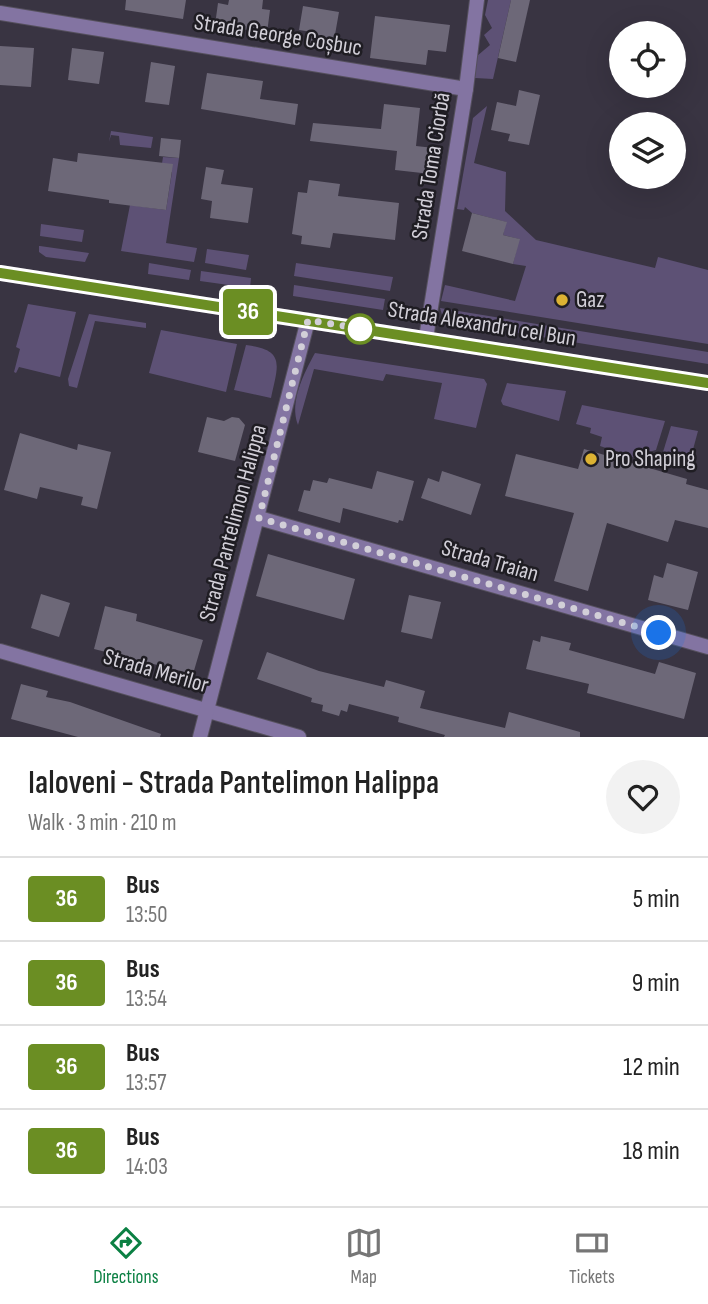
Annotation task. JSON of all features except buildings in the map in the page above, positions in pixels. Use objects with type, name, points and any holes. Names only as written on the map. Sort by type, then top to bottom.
[{"type":"main road","name":"Strada Alexandru cel Bun","points":[[0,273],[708,383]]},
{"type":"street","name":"Strada Toma Ciorbă","points":[[426,338],[466,89],[477,0]]},
{"type":"street","name":"Strada George Coșbuc","points":[[0,13],[466,89]]},
{"type":"street","name":"Strada Pantelimon Halippa","points":[[200,737],[259,518],[308,320]]},
{"type":"street","name":"Strada Traian","points":[[259,518],[708,647]]},
{"type":"street","name":"Strada Merilor","points":[[0,652],[299,737]]},
{"type":"shaded area","points":[[488,0],[511,0],[493,79],[475,78],[477,56],[490,45],[484,35],[492,28],[485,15]]},
{"type":"shaded area","points":[[487,106],[474,163],[506,172],[505,211],[536,240],[655,268],[658,257],[708,270],[708,344],[441,301],[445,285],[515,301],[526,266],[513,264],[519,239],[503,235],[506,222],[472,213],[465,207],[464,210],[457,209],[473,118]]},
{"type":"shaded area","points":[[111,131],[153,137],[151,148],[120,145],[119,136],[111,135],[109,142]]},
{"type":"shaded area","points":[[163,157],[179,158],[166,243],[197,248],[194,262],[121,251],[130,205],[166,210],[172,172],[161,170]]},
{"type":"shaded area","points":[[41,224],[84,230],[82,242],[40,236]]},
{"type":"shaded area","points":[[39,246],[89,253],[85,262],[46,257],[39,252]]},
{"type":"shaded area","points":[[207,249],[249,255],[246,270],[205,263]]},
{"type":"shaded area","points":[[149,263],[191,270],[189,280],[148,274]]},
{"type":"shaded area","points":[[296,263],[393,277],[390,291],[294,276]]},
{"type":"shaded area","points":[[201,271],[251,278],[250,288],[200,281]]},
{"type":"shaded area","points":[[294,285],[385,299],[383,310],[293,296]]},
{"type":"shaded area","points":[[28,304],[76,312],[60,377],[19,367],[16,373],[14,372],[20,349],[16,347]]},
{"type":"shaded area","points":[[440,308],[708,352],[708,364],[450,322],[443,318]]},
{"type":"shaded area","points":[[89,314],[146,323],[146,328],[95,321],[77,388],[69,386],[68,379]]},
{"type":"shaded area","points":[[161,330],[237,344],[226,392],[149,373]]},
{"type":"shaded area","points":[[246,345],[268,351],[276,361],[271,398],[234,390]]},
{"type":"shaded area","points":[[315,353],[484,379],[487,384],[476,428],[434,419],[442,383],[386,374],[383,381],[314,369],[298,425],[295,407],[297,397],[302,379]]},
{"type":"shaded area","points":[[507,383],[566,391],[559,421],[503,405],[501,401]]},
{"type":"shaded area","points":[[582,405],[665,421],[656,450],[641,454],[639,459],[600,446],[602,437],[590,433],[591,428],[576,424]]},
{"type":"shaded area","points":[[671,426],[698,431],[688,468],[675,464],[663,452]]},
{"type":"bus line","name":"36","points":[[0,273],[708,383]]},
{"type":"place","name":"Gaz","points":[[562,300]]},
{"type":"place","name":"Pro Shaping","points":[[591,459]]},
{"type":"route","points":[[360,329],[364,329],[308,320],[259,518],[659,633]]}]
